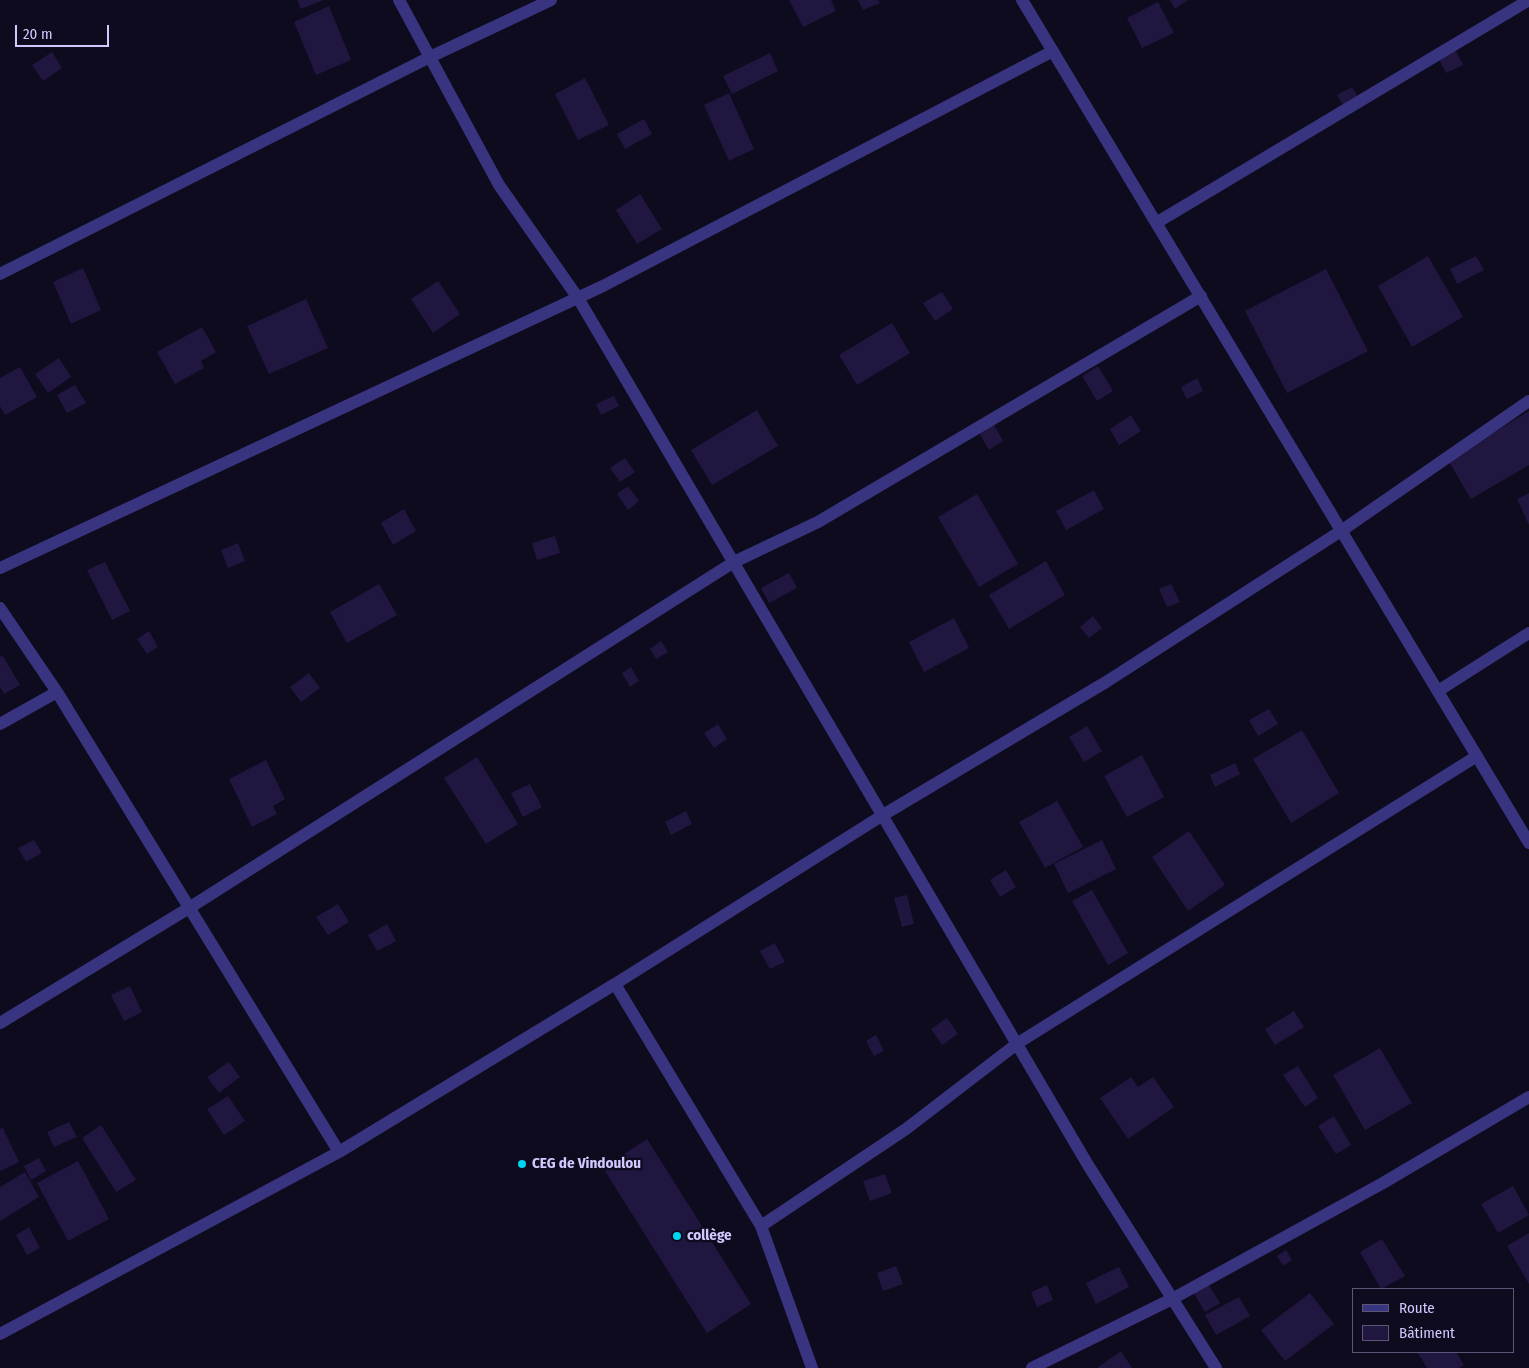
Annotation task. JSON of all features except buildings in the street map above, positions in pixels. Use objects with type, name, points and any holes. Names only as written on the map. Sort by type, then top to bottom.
[{"type":"street","points":[[399,0],[500,184],[578,298],[1018,1043],[1088,1165],[1216,1368]]},
{"type":"street","points":[[0,274],[430,57],[551,0]]},
{"type":"street","points":[[1022,0],[1529,843]]},
{"type":"street","points":[[1156,223],[1529,0]]},
{"type":"street","points":[[0,568],[578,298],[1053,50]]},
{"type":"street","points":[[0,1022],[189,908],[734,562],[818,522],[1201,296]]},
{"type":"street","points":[[0,1334],[339,1152],[615,984],[883,815],[1106,682],[1341,530],[1529,401]]},
{"type":"street","points":[[0,608],[57,692],[339,1152]]},
{"type":"street","points":[[1438,691],[1529,633]]},
{"type":"street","points":[[0,724],[57,692]]},
{"type":"street","points":[[761,1226],[906,1129],[1018,1043],[1477,756]]},
{"type":"street","points":[[615,984],[761,1226],[812,1368]]},
{"type":"street","points":[[1032,1368],[1172,1299],[1383,1183],[1529,1097]]},
{"type":"place","name":"CEG de Vindoulou","points":[[522,1164]]},
{"type":"place","name":"collège","points":[[677,1236]]}]
